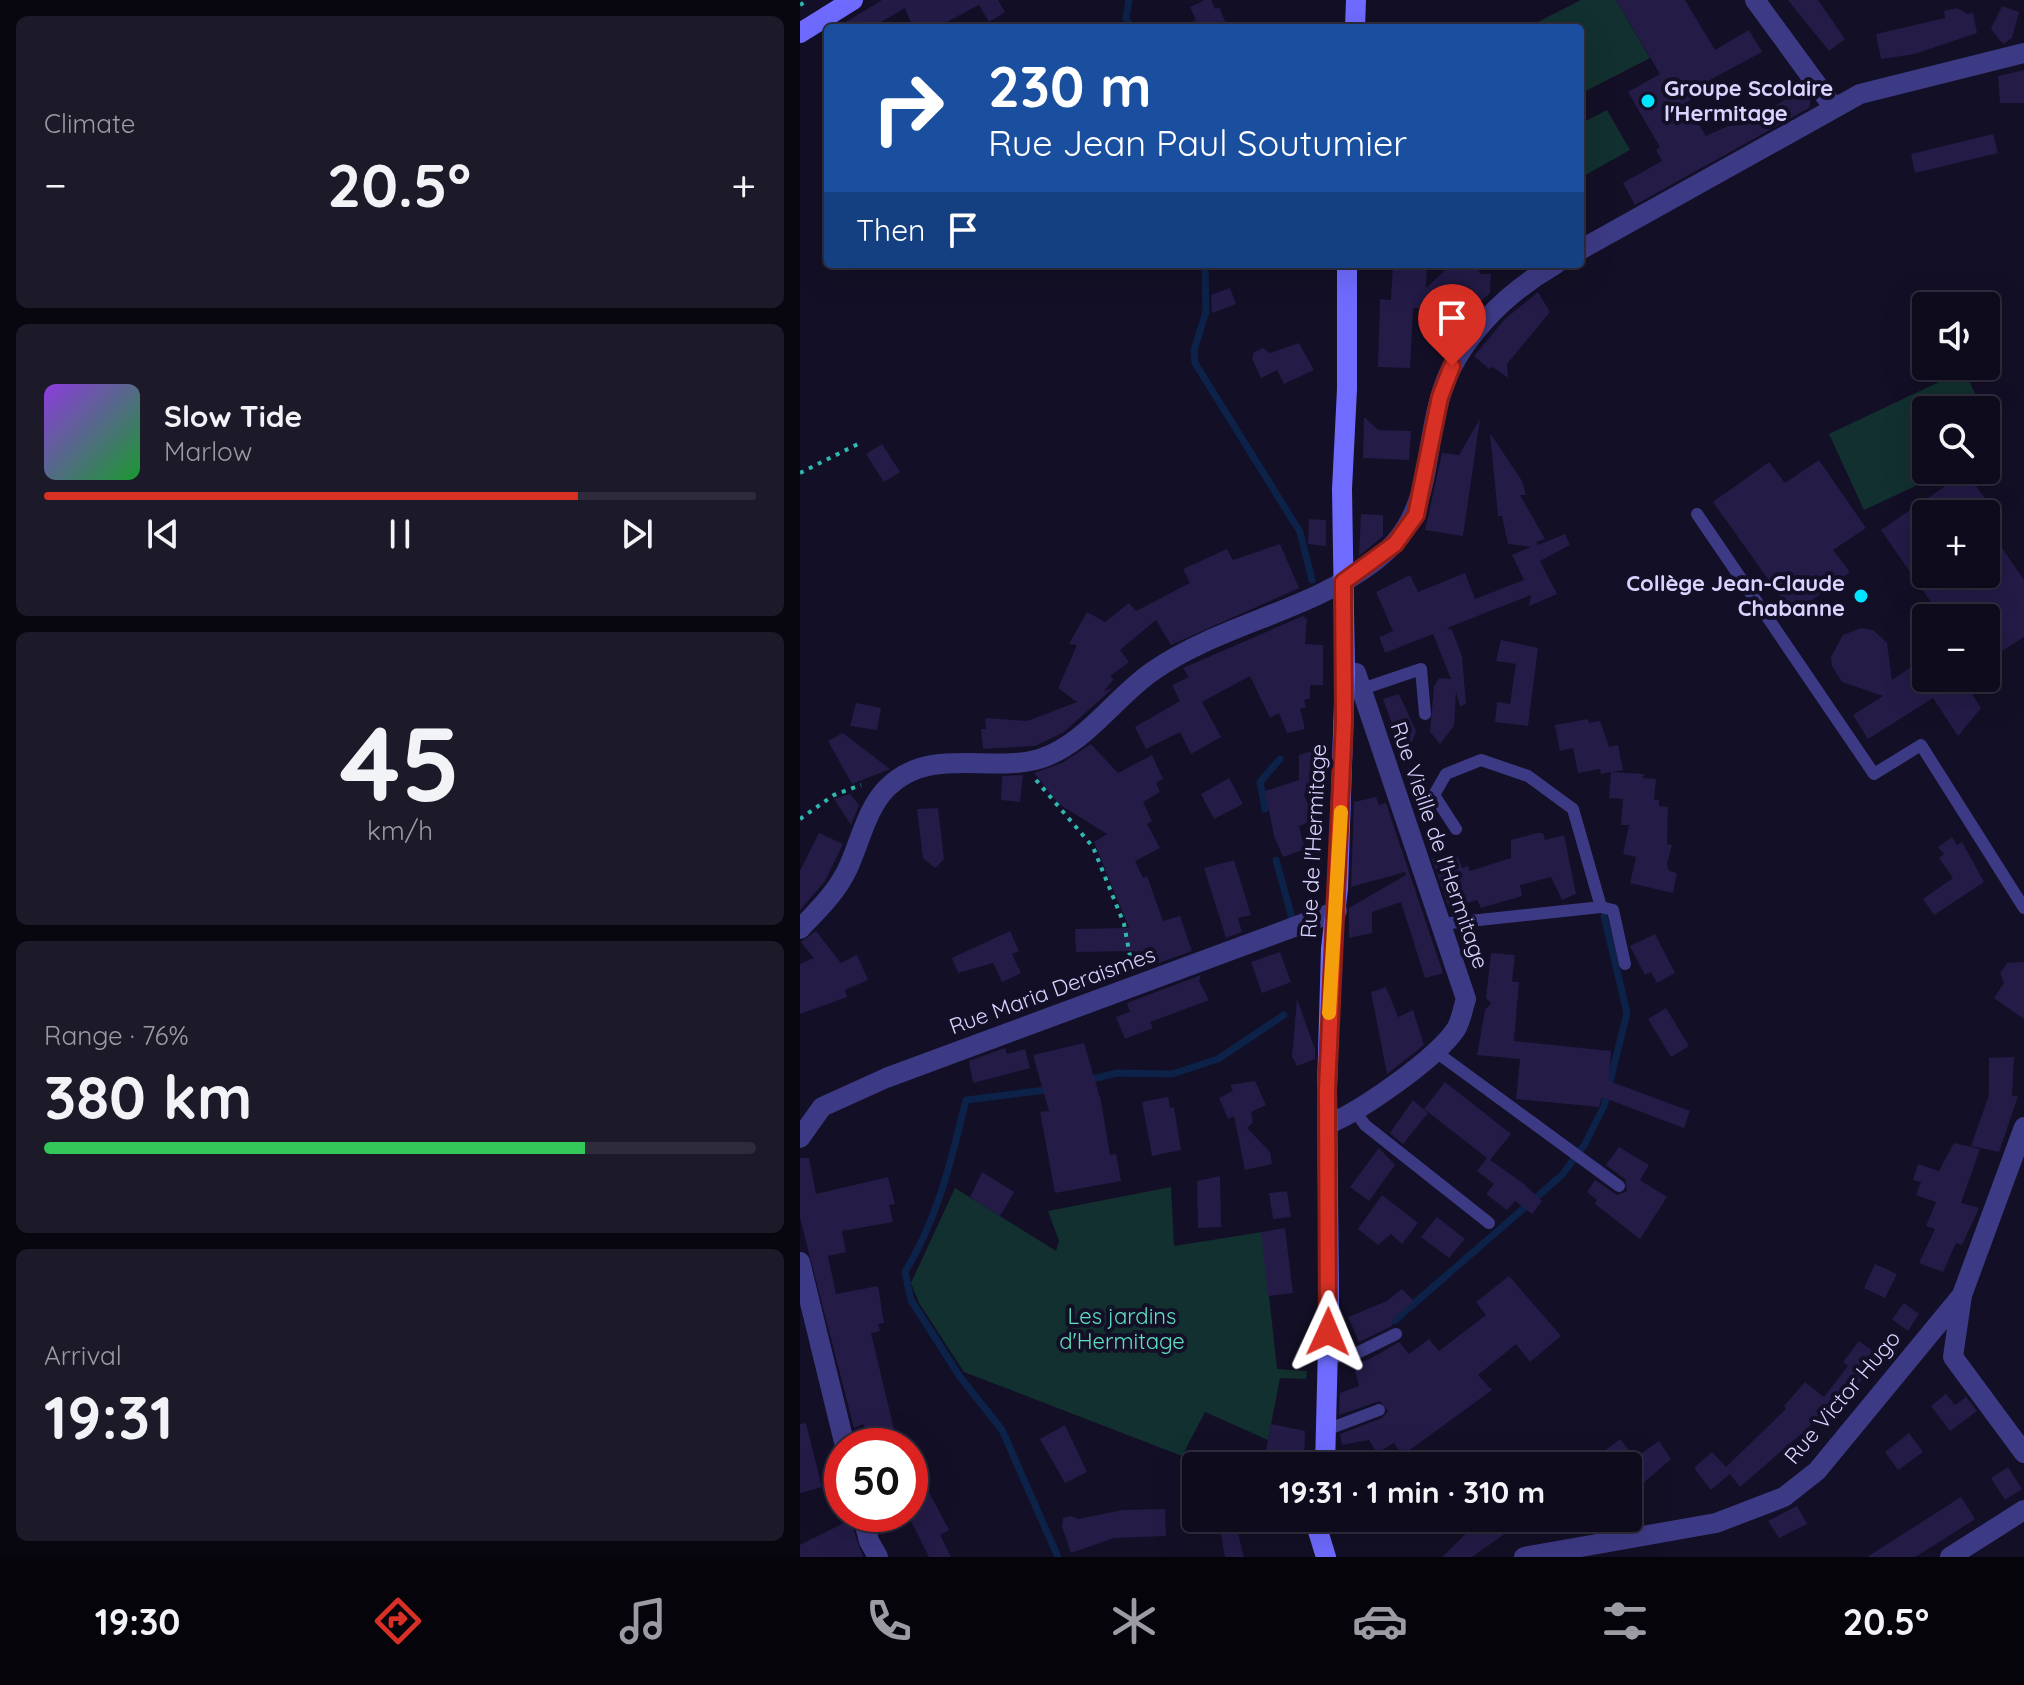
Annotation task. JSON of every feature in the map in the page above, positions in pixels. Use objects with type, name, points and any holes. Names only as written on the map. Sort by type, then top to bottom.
[{"type":"main road","points":[[800,33],[853,0]]},
{"type":"main road","points":[[1355,24],[1356,0]]},
{"type":"main road","name":"Rue de l'Hermitage","points":[[1325,1452],[1331,949],[1337,911],[1345,672],[1343,582],[1349,270]]},
{"type":"main road","points":[[1318,1532],[1326,1557]]},
{"type":"main road","points":[[1330,1532],[1336,1557]]},
{"type":"street","points":[[1755,0],[1834,108]]},
{"type":"street","points":[[1584,248],[1860,94],[2024,53]]},
{"type":"street","points":[[800,929],[833,894],[887,787],[921,767],[935,764],[1020,762],[1059,751],[1153,671],[1196,648],[1343,582],[1395,544],[1416,515],[1440,397],[1452,366],[1474,334],[1512,295],[1550,268]]},
{"type":"street","name":"Rue Vieille de l'Hermitage","points":[[1329,1124],[1355,1111],[1436,1052],[1458,1027],[1466,999],[1362,689],[1356,673],[1345,672]]},
{"type":"street","name":"Rue Maria Deraismes","points":[[800,1138],[822,1107],[886,1078],[1337,911]]},
{"type":"street","name":"Rue Victor Hugo","points":[[1524,1557],[1716,1523],[1784,1497],[1817,1471],[1962,1295],[2024,1127]]},
{"type":"street","points":[[800,1262],[841,1428]]},
{"type":"street","points":[[1962,1295],[1953,1357],[2024,1453]]},
{"type":"street","points":[[1950,1557],[2024,1510]]},
{"type":"street","points":[[867,1532],[878,1557]]},
{"type":"lane","points":[[1697,514],[1874,774],[1921,745],[2024,908]]},
{"type":"lane","points":[[1362,689],[1421,669],[1425,714]]},
{"type":"lane","points":[[1456,829],[1434,795],[1446,774],[1481,760],[1528,776],[1573,809],[1601,907]]},
{"type":"lane","points":[[1441,924],[1601,907],[1613,910],[1625,964]]},
{"type":"lane","points":[[1436,1052],[1619,1186]]},
{"type":"lane","points":[[1355,1111],[1365,1125],[1489,1223]]},
{"type":"lane","points":[[1328,1358],[1355,1354],[1396,1334]]},
{"type":"lane","points":[[1326,1430],[1379,1410]]},
{"type":"path","points":[[800,5],[808,0]]},
{"type":"path","points":[[800,473],[858,444]]},
{"type":"path","points":[[1020,762],[1093,847],[1124,924],[1131,950],[1133,986]]},
{"type":"path","points":[[800,819],[834,795],[861,785],[887,787]]},
{"type":"green space","points":[[1581,0],[1616,0],[1650,58],[1584,92],[1584,24],[1534,24]]},
{"type":"green space","points":[[1607,110],[1630,150],[1584,176],[1584,122]]},
{"type":"green space","points":[[1943,380],[1969,380],[1976,396],[1912,396],[1912,484],[1920,484],[1864,510],[1829,434]]},
{"type":"green space","name":"Les jardins d'Hermitage","points":[[1171,1187],[1174,1246],[1262,1232],[1277,1369],[1307,1371],[1306,1379],[1280,1378],[1268,1440],[1205,1412],[1182,1456],[964,1372],[919,1303],[911,1283],[955,1188],[1056,1251],[1059,1241],[1048,1211]]},
{"type":"building","points":[[882,0],[998,0],[1005,12],[989,22],[979,5],[943,24],[911,24],[905,8],[878,24],[843,24]]},
{"type":"building","points":[[1211,0],[1215,9],[1219,7],[1226,24],[1188,24],[1196,20],[1190,7]]},
{"type":"building","points":[[1616,0],[1685,0],[1715,50],[1749,30],[1762,52],[1695,88],[1699,95],[1685,103],[1706,136],[1728,126],[1742,125],[1804,89],[1811,98],[1809,108],[1635,205],[1623,183],[1662,161],[1656,150],[1660,147],[1628,92],[1660,74]]},
{"type":"building","points":[[1788,0],[1818,0],[1845,39],[1829,51]]},
{"type":"building","points":[[2002,6],[2019,12],[2012,38],[2003,44],[1991,29]]},
{"type":"building","points":[[1957,8],[1967,14],[1973,13],[1977,33],[1915,54],[1881,59],[1876,34],[1945,18],[1944,11]]},
{"type":"building","points":[[2024,70],[2024,103],[2000,103],[1998,76]]},
{"type":"building","points":[[1993,134],[1998,153],[1915,173],[1911,154]]},
{"type":"building","points":[[1393,268],[1427,268],[1426,288],[1448,268],[1476,268],[1481,274],[1491,274],[1490,293],[1471,310],[1413,308],[1410,368],[1378,367],[1380,299],[1391,300]]},
{"type":"building","points":[[1230,288],[1236,304],[1212,313],[1211,295]]},
{"type":"building","points":[[1538,292],[1550,312],[1507,364],[1508,378],[1493,367],[1489,369],[1474,356],[1505,319]]},
{"type":"building","points":[[1299,343],[1314,370],[1284,384],[1277,370],[1261,378],[1252,359],[1254,352],[1263,348],[1270,353]]},
{"type":"building","points":[[1364,417],[1378,430],[1411,431],[1409,460],[1363,458]]},
{"type":"building","points":[[1480,419],[1463,536],[1425,530],[1442,453],[1459,455]]},
{"type":"building","points":[[1490,433],[1522,481],[1526,495],[1520,495],[1545,539],[1536,542],[1538,545],[1565,534],[1570,545],[1540,561],[1557,594],[1529,606],[1531,595],[1447,628],[1452,630],[1462,656],[1466,704],[1460,706],[1456,692],[1454,726],[1440,744],[1430,732],[1434,686],[1439,678],[1451,679],[1433,634],[1385,653],[1379,637],[1393,631],[1376,592],[1410,575],[1418,592],[1465,573],[1475,599],[1524,580],[1512,555],[1531,547],[1508,544],[1502,516],[1498,516]]},
{"type":"building","points":[[882,444],[900,472],[884,482],[866,454]]},
{"type":"building","points":[[1819,460],[1866,528],[1833,550],[1850,572],[1793,614],[1713,502],[1769,462],[1785,483]]},
{"type":"building","points":[[1948,484],[1975,484],[1986,500],[1925,500]]},
{"type":"building","points":[[1912,509],[1912,575],[1881,530]]},
{"type":"building","points":[[1361,514],[1383,515],[1383,536],[1359,556]]},
{"type":"building","points":[[1309,519],[1326,520],[1326,546],[1308,544]]},
{"type":"building","points":[[1280,544],[1299,588],[1171,645],[1156,620],[1120,650],[1129,662],[1110,676],[1114,679],[1104,691],[1113,688],[1064,732],[1035,746],[983,749],[981,729],[986,729],[985,718],[1027,721],[1077,702],[1058,688],[1077,645],[1069,644],[1087,612],[1105,622],[1129,603],[1136,611],[1190,583],[1183,569],[1227,549],[1233,560]]},
{"type":"building","points":[[2000,545],[2024,580],[2024,637],[2000,652],[2000,604],[1932,604],[1921,588],[2000,588]]},
{"type":"building","points":[[1303,616],[1307,619],[1305,644],[1323,645],[1323,685],[1310,685],[1310,698],[1304,700],[1306,707],[1300,709],[1305,729],[1287,733],[1279,713],[1270,718],[1250,676],[1202,702],[1221,737],[1191,754],[1180,732],[1146,749],[1135,727],[1180,701],[1172,685],[1189,677],[1183,668]]},
{"type":"building","points":[[1861,628],[1873,630],[1887,643],[1892,680],[1912,666],[1912,692],[1971,692],[1981,708],[1958,736],[1933,698],[1868,739],[1853,715],[1883,696],[1842,682],[1832,666],[1831,657],[1843,635]]},
{"type":"building","points":[[1501,640],[1538,648],[1528,726],[1495,722],[1497,702],[1510,704],[1516,664],[1496,661]]},
{"type":"building","points":[[1399,694],[1416,731],[1412,742],[1400,745],[1383,699]]},
{"type":"building","points":[[856,703],[881,708],[877,730],[850,726]]},
{"type":"building","points":[[1588,719],[1589,723],[1600,721],[1609,747],[1618,745],[1623,770],[1612,772],[1644,774],[1643,778],[1656,779],[1654,800],[1659,800],[1659,806],[1668,807],[1667,844],[1672,845],[1667,864],[1669,871],[1677,873],[1673,893],[1630,883],[1636,857],[1623,854],[1629,825],[1621,825],[1623,799],[1609,798],[1611,772],[1601,774],[1600,769],[1578,773],[1573,748],[1560,751],[1555,725]]},
{"type":"building","points":[[843,733],[890,769],[852,784],[828,741]]},
{"type":"building","points":[[1091,744],[1118,773],[1152,755],[1163,779],[1156,783],[1160,792],[1143,802],[1152,821],[1147,824],[1160,848],[1135,861],[1143,878],[1147,876],[1163,921],[1180,916],[1192,951],[1136,971],[1135,951],[1076,952],[1075,929],[1129,928],[1094,842],[1107,834],[1059,804],[1034,773],[1062,763]]},
{"type":"building","points":[[1322,748],[1321,788],[1304,794],[1314,820],[1299,826],[1305,849],[1283,857],[1274,836],[1265,791],[1299,780],[1299,755]]},
{"type":"building","points":[[1023,775],[1020,802],[1001,800],[1002,776]]},
{"type":"building","points":[[1229,778],[1243,804],[1214,819],[1201,794]]},
{"type":"building","points":[[850,794],[859,805],[851,825],[834,799]]},
{"type":"building","points":[[1376,797],[1379,805],[1386,803],[1443,973],[1425,978],[1401,902],[1372,912],[1372,933],[1349,938],[1349,908],[1406,875],[1405,872],[1351,887],[1354,802]]},
{"type":"building","points":[[938,808],[944,859],[935,868],[923,858],[917,809]]},
{"type":"building","points":[[819,833],[843,844],[825,881],[800,910],[800,871]]},
{"type":"building","points":[[1543,833],[1545,840],[1564,835],[1576,894],[1562,900],[1551,877],[1520,885],[1522,896],[1481,908],[1477,900],[1449,908],[1432,859],[1436,858],[1439,864],[1458,857],[1462,868],[1468,866],[1470,871],[1511,858],[1511,840]]},
{"type":"building","points":[[1952,837],[1957,845],[1962,842],[1984,882],[1934,915],[1923,899],[1953,878],[1939,858],[1944,854],[1938,847]]},
{"type":"building","points":[[1234,860],[1251,915],[1238,918],[1242,932],[1226,938],[1204,868]]},
{"type":"building","points":[[816,931],[841,963],[857,955],[868,980],[845,990],[847,997],[800,1014],[800,964],[814,958],[801,942]]},
{"type":"building","points":[[1010,931],[1019,951],[1012,954],[1021,973],[1002,982],[993,963],[958,973],[952,958]]},
{"type":"building","points":[[1655,934],[1675,973],[1657,983],[1651,972],[1645,975],[1630,946]]},
{"type":"building","points":[[1280,952],[1291,982],[1262,993],[1251,962]]},
{"type":"building","points":[[1491,953],[1515,955],[1512,982],[1519,982],[1514,1041],[1611,1051],[1609,1081],[1690,1111],[1684,1128],[1602,1097],[1599,1107],[1516,1099],[1520,1059],[1477,1055],[1485,1010],[1491,1003],[1486,998]]},
{"type":"building","points":[[2024,962],[2024,1019],[1994,998],[2004,983],[2000,973],[2007,963]]},
{"type":"building","points":[[1201,975],[1199,981],[1209,1000],[1150,1022],[1153,1028],[1125,1039],[1116,1017],[1130,1012],[1127,1003]]},
{"type":"building","points":[[1386,987],[1398,1017],[1413,1010],[1424,1045],[1387,1074],[1371,992]]},
{"type":"building","points":[[1297,999],[1315,1049],[1315,1059],[1297,1066],[1292,1056]]},
{"type":"building","points":[[1666,1008],[1689,1046],[1671,1057],[1648,1019]]},
{"type":"building","points":[[1084,1043],[1101,1101],[1110,1155],[1116,1154],[1121,1181],[1055,1193],[1040,1112],[1049,1111],[1033,1055]]},
{"type":"building","points":[[1005,1048],[1007,1054],[1025,1049],[1030,1068],[973,1083],[969,1061]]},
{"type":"building","points":[[2014,1057],[2012,1096],[2018,1096],[1999,1152],[1971,1146],[1989,1095],[1989,1058]]},
{"type":"building","points":[[1255,1081],[1266,1105],[1251,1112],[1253,1122],[1247,1128],[1270,1152],[1272,1164],[1245,1170],[1234,1116],[1228,1119],[1219,1098],[1233,1091],[1230,1085]]},
{"type":"building","points":[[1445,1082],[1511,1134],[1490,1160],[1542,1201],[1532,1214],[1515,1201],[1507,1210],[1486,1194],[1494,1184],[1477,1171],[1487,1158],[1424,1109]]},
{"type":"building","points":[[1168,1097],[1170,1108],[1174,1107],[1181,1150],[1152,1156],[1142,1102]]},
{"type":"building","points":[[1413,1100],[1428,1113],[1403,1144],[1390,1133]]},
{"type":"building","points":[[1954,1143],[1980,1149],[1961,1203],[1979,1208],[1962,1245],[1956,1243],[1943,1272],[1919,1263],[1935,1229],[1926,1226],[1936,1202],[1916,1195],[1921,1182],[1913,1180],[1918,1164],[1939,1171]]},
{"type":"building","points":[[1619,1147],[1649,1165],[1640,1180],[1667,1197],[1640,1239],[1595,1204],[1597,1200],[1587,1192],[1595,1180],[1617,1195],[1627,1191],[1625,1179],[1606,1165]]},
{"type":"building","points":[[1379,1148],[1395,1165],[1369,1201],[1350,1187]]},
{"type":"building","points":[[800,1158],[809,1158],[816,1194],[888,1177],[895,1204],[889,1205],[893,1222],[842,1231],[846,1252],[828,1256],[836,1294],[878,1286],[884,1323],[878,1324],[880,1331],[871,1333],[894,1428],[865,1428],[863,1424],[854,1428],[800,1218]]},
{"type":"building","points":[[982,1172],[1014,1192],[1000,1216],[970,1197]]},
{"type":"building","points":[[1220,1176],[1221,1227],[1198,1228],[1197,1181]]},
{"type":"building","points":[[1287,1191],[1291,1217],[1273,1219],[1269,1193]]},
{"type":"building","points":[[1382,1195],[1418,1223],[1402,1244],[1391,1234],[1378,1245],[1358,1229]]},
{"type":"building","points":[[1437,1217],[1465,1239],[1449,1258],[1421,1237]]},
{"type":"building","points":[[1285,1228],[1293,1293],[1268,1296],[1261,1232]]},
{"type":"building","points":[[1875,1264],[1897,1274],[1885,1298],[1864,1288]]},
{"type":"building","points":[[1509,1276],[1561,1336],[1530,1362],[1516,1344],[1478,1375],[1492,1390],[1407,1452],[1405,1449],[1400,1452],[1394,1443],[1376,1452],[1369,1440],[1342,1445],[1340,1434],[1382,1418],[1388,1411],[1380,1401],[1339,1415],[1340,1393],[1359,1386],[1353,1363],[1368,1360],[1399,1342],[1409,1354],[1429,1339],[1439,1351],[1486,1315],[1476,1302]]},
{"type":"building","points":[[1402,1289],[1414,1301],[1393,1319],[1392,1326],[1359,1342],[1348,1317],[1387,1301]]},
{"type":"building","points":[[1904,1303],[1919,1314],[1908,1331],[1892,1319]]},
{"type":"building","points":[[1859,1341],[1877,1354],[1861,1367],[1863,1378],[1836,1413],[1827,1405],[1808,1428],[1740,1487],[1730,1474],[1711,1490],[1694,1468],[1712,1452],[1726,1467],[1786,1409],[1784,1406],[1805,1382],[1824,1397],[1848,1366],[1843,1362]]},
{"type":"building","points":[[1946,1394],[1955,1405],[1966,1397],[1977,1411],[1950,1431],[1931,1406]]},
{"type":"building","points":[[806,1423],[822,1487],[800,1493],[800,1424]]},
{"type":"building","points":[[1271,1424],[1305,1431],[1304,1452],[1266,1452]]},
{"type":"building","points":[[1065,1425],[1087,1472],[1065,1483],[1040,1439]]},
{"type":"building","points":[[1909,1433],[1923,1452],[1898,1470],[1885,1452]]},
{"type":"building","points":[[1620,1439],[1630,1452],[1603,1452]]},
{"type":"building","points":[[1659,1441],[1671,1459],[1642,1484],[1642,1453]]},
{"type":"building","points":[[2008,1467],[2022,1489],[2005,1500],[1991,1478]]},
{"type":"building","points":[[928,1490],[949,1530],[940,1535],[951,1557],[929,1557],[916,1532],[928,1532]]},
{"type":"building","points":[[1961,1497],[1975,1519],[1944,1539],[1915,1557],[1867,1557]]},
{"type":"building","points":[[1797,1506],[1807,1524],[1779,1538],[1768,1521]]},
{"type":"building","points":[[1165,1509],[1166,1536],[1114,1538],[1071,1553],[1062,1527],[1063,1518],[1071,1516],[1078,1519],[1123,1510]]},
{"type":"building","points":[[826,1532],[854,1532],[863,1557],[800,1557],[800,1545]]},
{"type":"building","points":[[1220,1532],[1238,1532],[1244,1557],[1225,1557]]},
{"type":"building","points":[[1468,1532],[1507,1532],[1472,1557],[1442,1557]]},
{"type":"waterway","points":[[1129,0],[1126,18],[1129,24]]},
{"type":"waterway","points":[[1205,268],[1206,312],[1194,350],[1195,363],[1300,532],[1312,580]]},
{"type":"waterway","points":[[1265,809],[1260,782],[1280,759]]},
{"type":"waterway","points":[[1276,860],[1292,918]]},
{"type":"waterway","points":[[1394,1321],[1562,1175],[1585,1144],[1604,1106],[1627,1013],[1604,916]]},
{"type":"waterway","points":[[1088,1080],[1117,1073],[1172,1074],[1218,1059],[1284,1015]]},
{"type":"waterway","points":[[1053,1089],[966,1100],[935,1210],[905,1272],[911,1300],[960,1377],[1002,1430],[1058,1557]]},
{"type":"slow traffic","points":[[1329,1013],[1341,812]]},
{"type":"place","name":"Groupe Scolaire l'Hermitage","points":[[1648,101]]},
{"type":"place","name":"Collège Jean-Claude Chabanne","points":[[1861,596]]},
{"type":"route","points":[[1328,1332],[1327,1089],[1331,949],[1337,911],[1344,721],[1343,582],[1376,561],[1395,544],[1416,515],[1440,397],[1452,366]]}]
